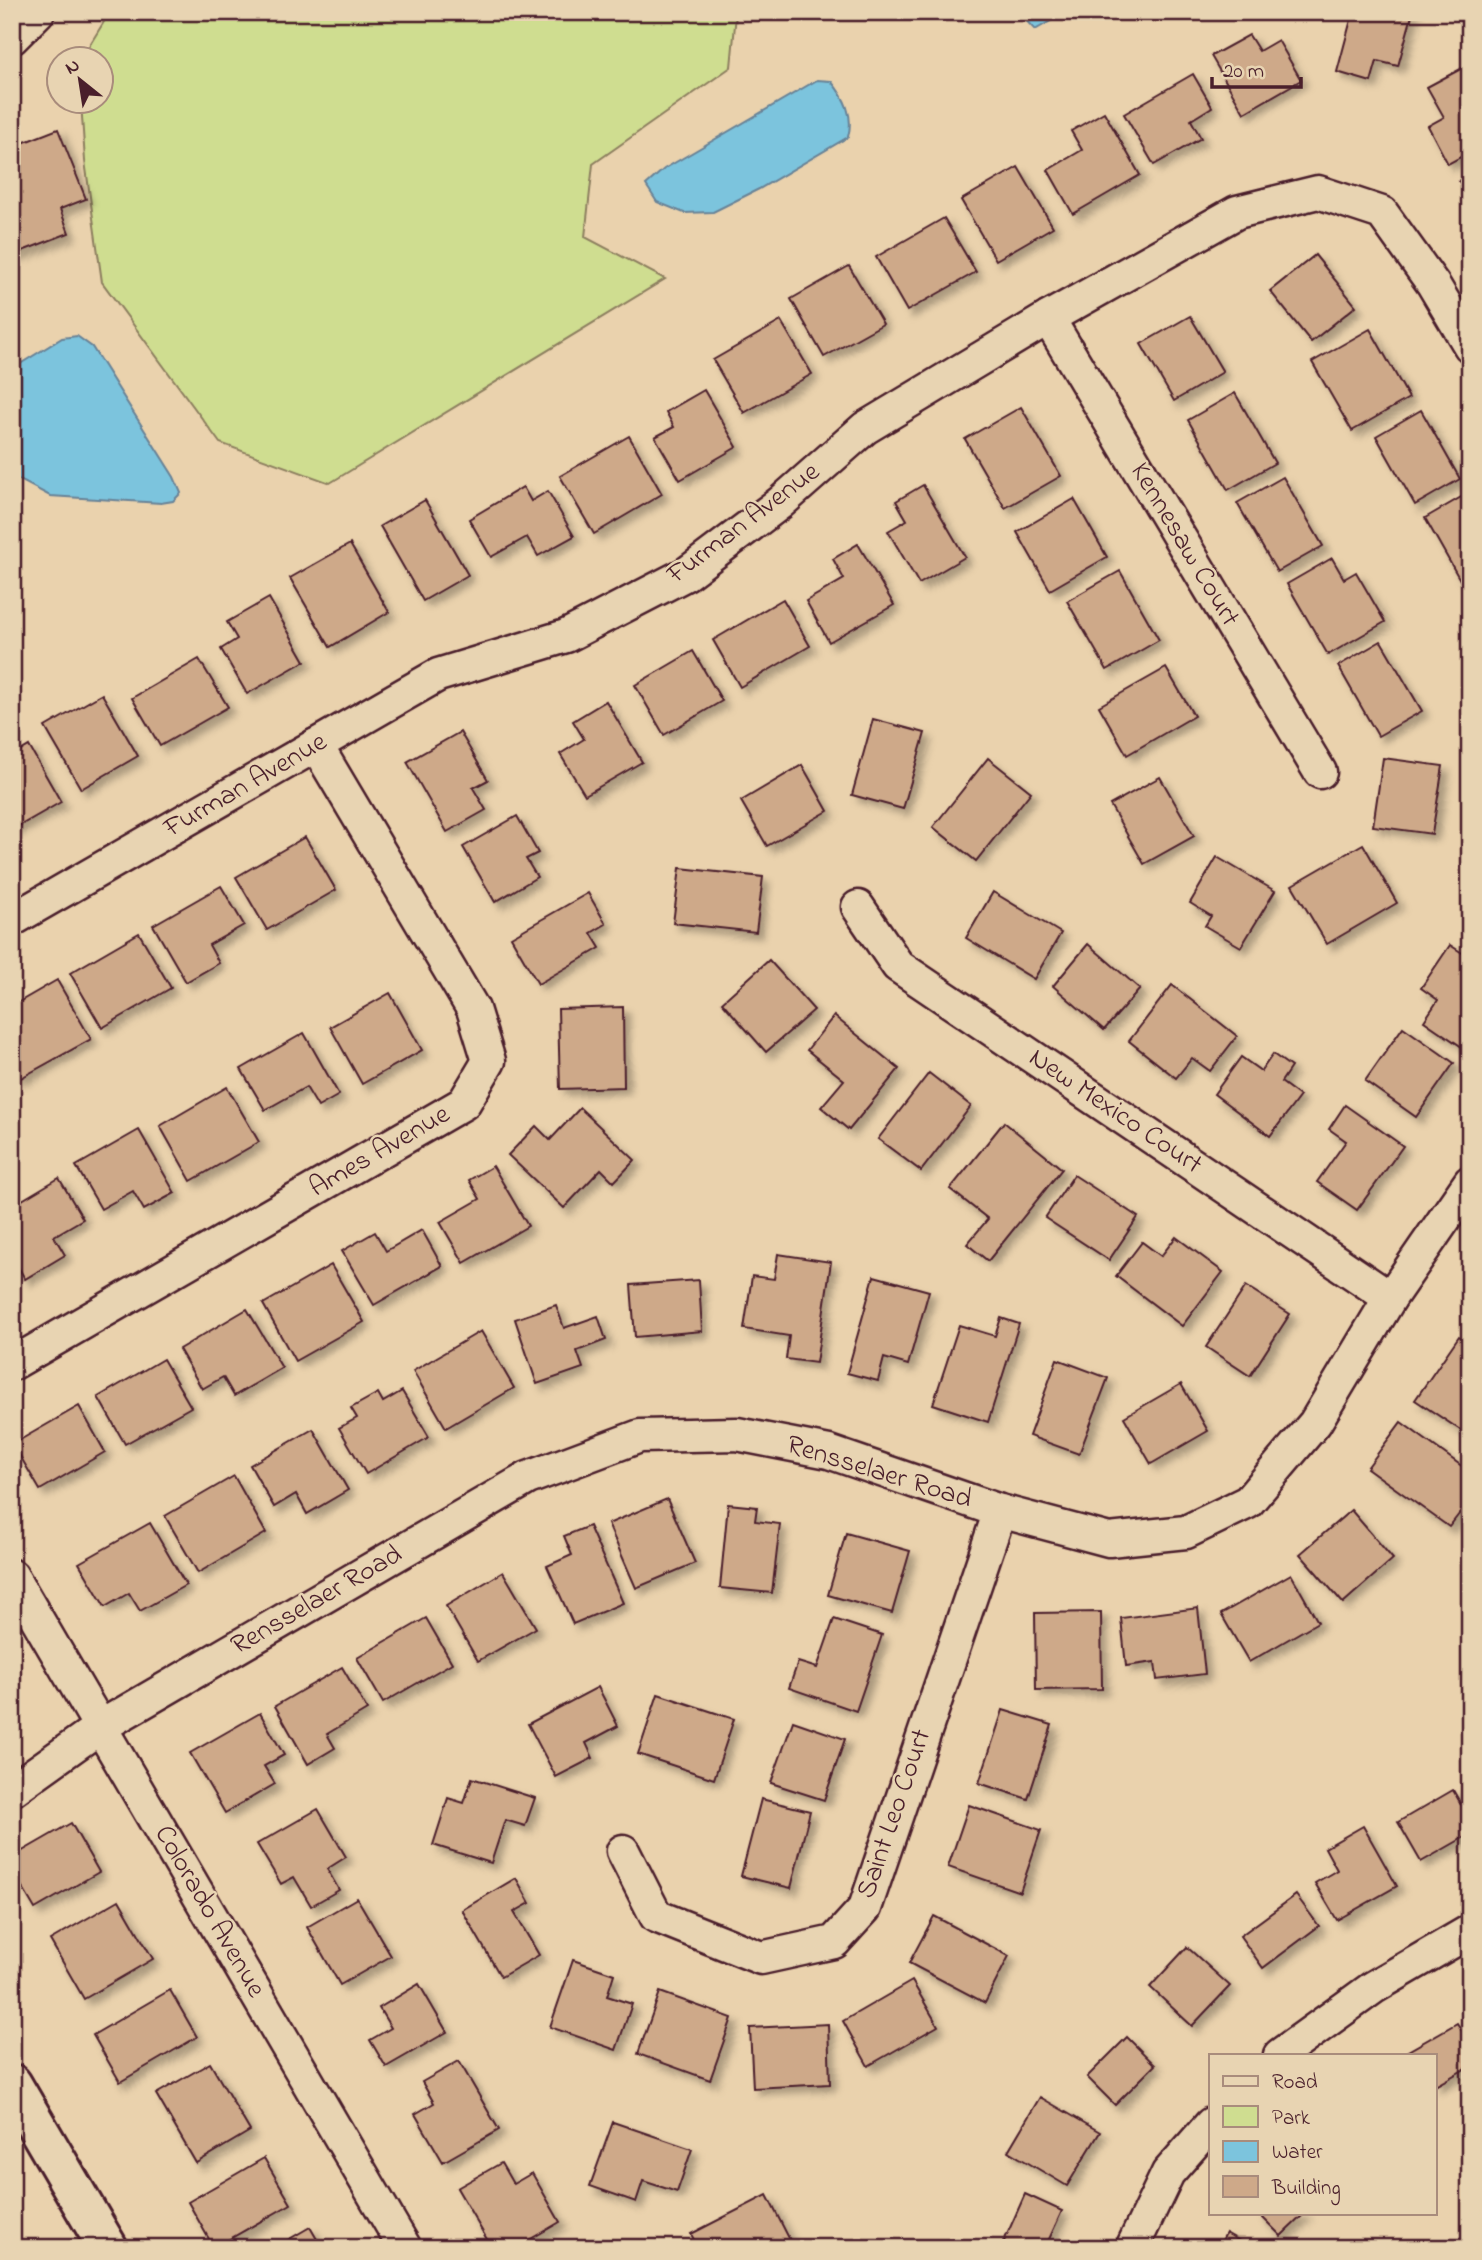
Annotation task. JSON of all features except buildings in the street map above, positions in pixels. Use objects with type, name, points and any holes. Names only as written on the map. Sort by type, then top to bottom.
[{"type":"street","points":[[12,38],[38,12]]},
{"type":"street","name":"Furman Avenue","points":[[12,920],[438,675],[566,636],[686,574],[780,503],[864,428],[1048,318],[1237,212],[1318,192],[1382,213],[1433,284],[1470,346]]},
{"type":"street","name":"Kennesaw Court","points":[[1048,318],[1320,772]]},
{"type":"street","name":"Ames Avenue","points":[[12,1364],[464,1103],[489,1061],[473,1009],[316,745]]},
{"type":"street","name":"New Mexico Court","points":[[858,907],[898,966],[1390,1298]]},
{"type":"street","name":"Rensselaer Road","points":[[12,1790],[100,1727],[528,1479],[640,1436],[737,1434],[829,1452],[1000,1511],[1109,1540],[1186,1532],[1248,1502],[1315,1423],[1390,1298],[1470,1182]]},
{"type":"street","name":"Saint Leo Court","points":[[622,1851],[656,1916],[761,1958],[834,1942],[865,1908],[1000,1511]]},
{"type":"street","name":"Colorado Avenue","points":[[12,1576],[405,2248]]},
{"type":"street","name":"Rensselaer Road","points":[[12,1767],[100,1727]]},
{"type":"street","points":[[1281,2054],[1374,1987],[1470,1931]]},
{"type":"street","points":[[12,2084],[108,2248]]},
{"type":"street","points":[[1132,2248],[1168,2173],[1209,2126]]},
{"type":"green space","points":[[110,12],[736,14],[731,67],[593,164],[585,237],[665,279],[330,483],[220,443],[102,282],[85,161],[82,116],[116,116],[116,46],[89,46]]},
{"type":"water","points":[[1018,12],[1066,12],[1035,30]]},
{"type":"water","points":[[817,80],[831,81],[844,101],[850,122],[848,137],[759,189],[713,212],[684,213],[657,202],[646,185],[664,169]]},
{"type":"water","points":[[77,336],[92,347],[174,477],[181,493],[173,501],[161,503],[50,496],[12,476],[12,369],[62,338]]}]
